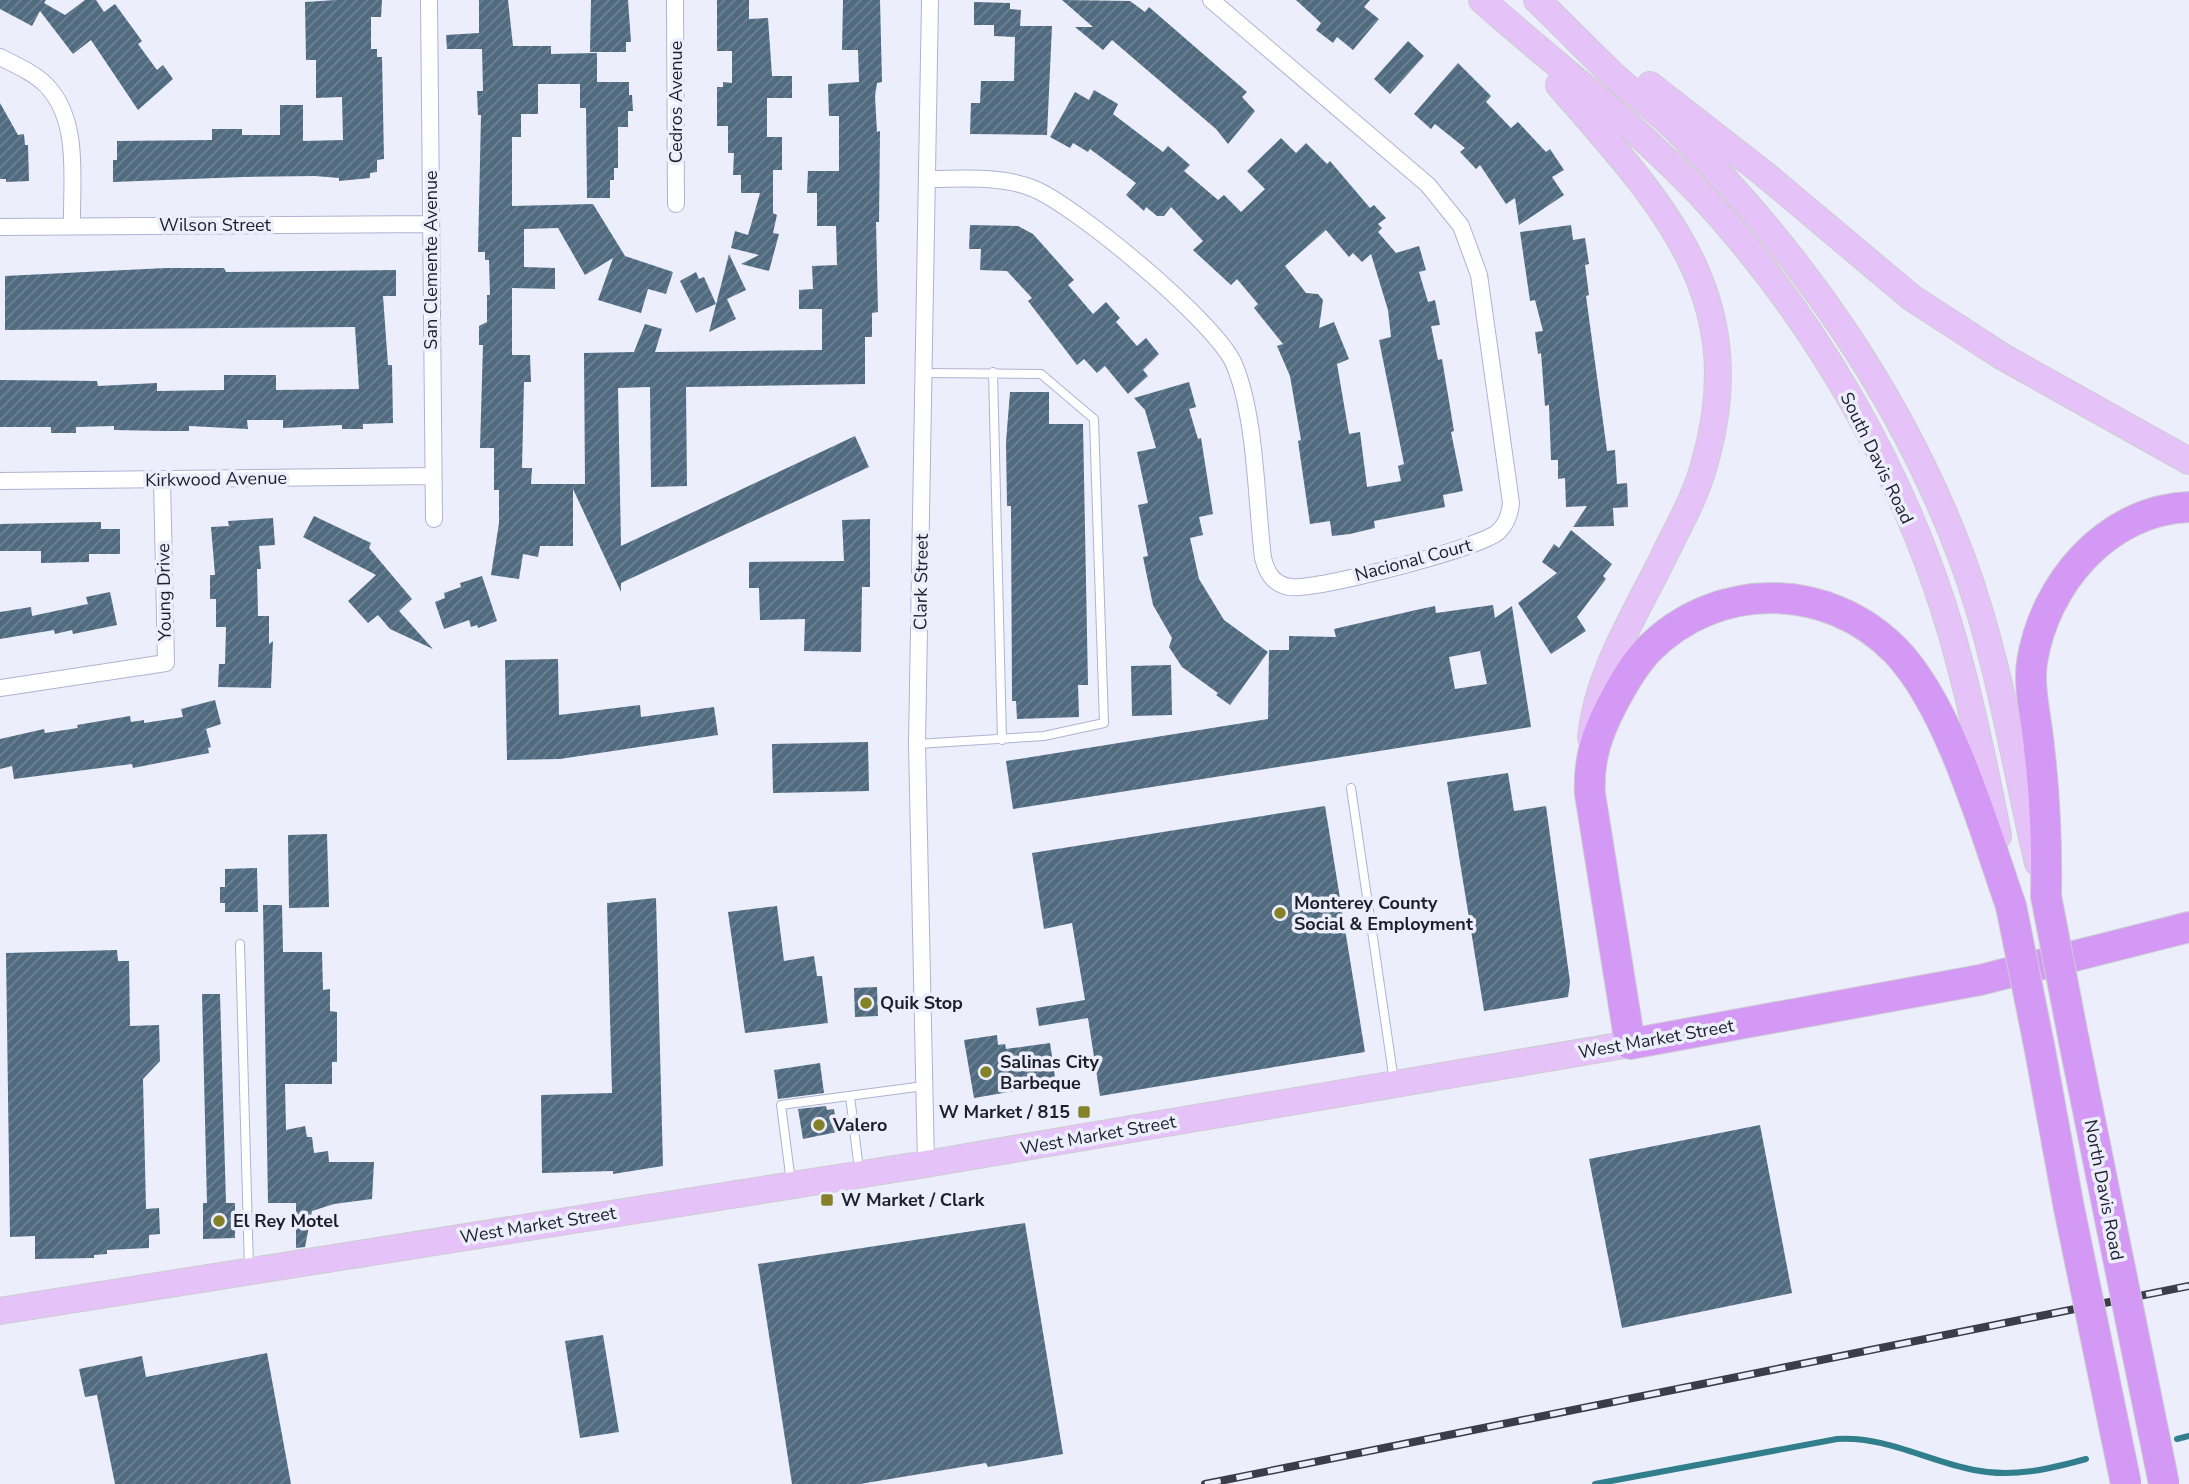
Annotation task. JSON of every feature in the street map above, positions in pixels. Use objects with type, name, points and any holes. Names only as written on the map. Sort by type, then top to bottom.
[{"type":"highway","name":"North Davis Road","points":[[2164,1484],[2046,896],[2047,821],[2031,665],[2044,614],[2072,567],[2104,538],[2139,519],[2189,507]]},
{"type":"highway","points":[[1630,1044],[1590,794],[1588,765],[1607,714],[1628,676],[1647,651],[1689,618],[1737,601],[1768,597],[1805,600],[1840,612],[1871,630],[1897,652],[1920,683],[1940,719],[2011,906]]},
{"type":"highway","name":"South Davis Road","points":[[2011,906],[2039,1045]]},
{"type":"highway","name":"West Market Street","points":[[1630,1044],[1980,980],[2189,927]]},
{"type":"highway","name":"North Davis Road","points":[[2039,1045],[2069,1209],[2126,1484]]},
{"type":"main road","points":[[1537,0],[1709,130],[1912,298],[2003,357],[2189,461]]},
{"type":"main road","name":"South Davis Road","points":[[1537,0],[1614,75],[1678,131],[1774,234],[1833,315],[1906,434],[1944,513],[1979,610],[1999,681],[2046,896]]},
{"type":"main road","points":[[1491,9],[1669,217],[1699,278],[1717,353],[1714,428],[1704,467],[1690,503],[1604,679],[1593,713],[1588,765]]},
{"type":"main road","name":"South Davis Road","points":[[1491,9],[1643,139],[1699,193],[1793,312],[1855,408],[1907,514],[1951,633],[1984,765],[2011,906]]},
{"type":"main road","name":"West Market Street","points":[[0,1311],[859,1175],[1630,1044]]},
{"type":"street","name":"San Clemente Avenue","points":[[429,0],[434,519]]},
{"type":"street","name":"Cedros Avenue","points":[[675,0],[676,204]]},
{"type":"street","name":"Clark Street","points":[[926,1164],[917,744],[930,0]]},
{"type":"street","name":"Nacional Court","points":[[926,178],[995,178],[1050,196],[1069,208],[1208,326],[1223,344],[1241,382],[1263,558],[1269,575],[1275,581],[1290,587],[1309,586],[1411,562],[1490,537],[1505,523],[1511,503],[1479,275],[1461,226],[1428,185],[1210,0]]},
{"type":"street","points":[[0,57],[47,86],[66,119],[72,226]]},
{"type":"street","name":"Wilson Street","points":[[0,227],[431,224]]},
{"type":"street","name":"Kirkwood Avenue","points":[[0,481],[433,475]]},
{"type":"street","name":"Young Drive","points":[[0,688],[166,663],[162,480]]},
{"type":"lane","points":[[993,372],[1002,740]]},
{"type":"lane","points":[[917,744],[1044,736],[1104,723],[1094,419],[1041,374],[925,373]]},
{"type":"lane","points":[[1351,788],[1395,1084]]},
{"type":"lane","points":[[240,944],[249,1271]]},
{"type":"lane","points":[[791,1185],[781,1105],[924,1086]]},
{"type":"lane","points":[[850,1096],[859,1175]]},
{"type":"building","points":[[0,0],[46,0],[44,3],[65,15],[85,0],[96,0],[104,12],[115,4],[142,41],[138,44],[157,70],[163,65],[173,79],[138,110],[91,40],[73,54],[40,11],[32,26],[0,9]]},
{"type":"building","points":[[382,0],[381,17],[371,17],[371,49],[377,49],[377,57],[382,57],[384,159],[377,160],[377,172],[370,173],[370,178],[339,181],[339,178],[315,176],[243,177],[113,182],[113,160],[117,160],[117,141],[212,140],[212,129],[242,129],[242,135],[280,135],[280,105],[303,105],[303,141],[343,140],[342,97],[316,98],[316,60],[306,60],[305,2]]},
{"type":"building","points":[[479,0],[508,0],[513,46],[551,46],[551,54],[597,53],[597,82],[629,82],[629,95],[632,95],[633,111],[628,111],[628,127],[618,127],[618,168],[614,168],[614,180],[610,180],[610,198],[587,198],[586,108],[580,108],[580,84],[538,84],[538,114],[521,114],[521,137],[512,137],[512,206],[593,204],[625,256],[673,272],[666,294],[648,289],[641,313],[598,300],[613,258],[585,275],[558,228],[524,229],[524,267],[555,268],[555,289],[512,288],[512,355],[530,355],[531,382],[524,382],[522,468],[532,468],[531,484],[585,484],[584,353],[634,352],[645,324],[662,329],[655,352],[822,350],[822,309],[799,309],[799,290],[813,289],[812,266],[837,265],[836,226],[817,226],[817,193],[807,193],[808,171],[839,171],[839,116],[829,116],[828,84],[859,82],[858,50],[842,50],[843,0],[880,0],[882,82],[877,83],[875,96],[877,132],[880,131],[879,222],[876,222],[878,312],[872,313],[872,337],[865,337],[865,384],[686,387],[687,486],[651,487],[650,387],[618,388],[621,546],[855,436],[869,467],[621,583],[621,592],[573,489],[573,546],[540,546],[538,557],[523,554],[519,579],[491,575],[499,523],[499,490],[494,490],[494,448],[480,448],[483,345],[479,345],[479,326],[487,322],[487,295],[490,295],[489,260],[485,260],[485,252],[478,252],[481,115],[478,115],[477,91],[483,91],[482,49],[447,49],[446,35],[479,33]]},
{"type":"building","points":[[591,0],[628,0],[631,42],[626,42],[626,52],[590,52]]},
{"type":"building","points":[[717,0],[749,0],[749,19],[768,18],[772,76],[792,76],[792,98],[767,98],[767,137],[782,137],[782,170],[773,170],[773,213],[777,215],[773,233],[779,234],[769,271],[741,264],[759,255],[731,248],[735,231],[748,235],[760,193],[741,193],[741,175],[733,175],[734,153],[728,153],[728,126],[717,126],[717,87],[723,87],[723,82],[732,83],[732,51],[717,51]]},
{"type":"building","points":[[1062,0],[1130,1],[1145,12],[1149,7],[1247,92],[1242,97],[1255,111],[1228,144],[1216,129],[1112,40],[1103,50],[1075,27],[1093,27]]},
{"type":"building","points":[[1296,0],[1370,0],[1364,7],[1379,19],[1353,50],[1337,37],[1333,43],[1316,30],[1321,23]]},
{"type":"building","points":[[974,2],[1010,3],[1010,9],[1021,10],[1020,26],[1052,26],[1047,135],[970,134],[971,103],[980,103],[981,81],[1014,81],[1015,37],[994,36],[994,25],[974,25]]},
{"type":"building","points":[[1408,41],[1424,56],[1390,94],[1374,79]]},
{"type":"building","points":[[1458,63],[1491,96],[1486,102],[1511,128],[1518,122],[1546,152],[1550,149],[1564,170],[1552,177],[1564,195],[1519,225],[1515,198],[1506,204],[1480,165],[1476,169],[1460,152],[1465,148],[1435,124],[1431,129],[1414,114]]},
{"type":"building","points":[[1094,90],[1118,104],[1113,114],[1163,152],[1168,146],[1190,165],[1184,171],[1218,200],[1224,195],[1241,212],[1265,189],[1247,171],[1281,138],[1296,153],[1306,143],[1327,164],[1330,161],[1370,208],[1374,205],[1386,218],[1378,224],[1382,228],[1378,232],[1396,253],[1419,246],[1426,270],[1419,272],[1428,302],[1435,300],[1440,325],[1431,326],[1438,360],[1442,359],[1454,431],[1451,432],[1463,491],[1443,495],[1445,507],[1374,521],[1375,528],[1350,534],[1332,536],[1330,521],[1310,524],[1298,441],[1301,440],[1290,376],[1277,346],[1283,344],[1254,308],[1258,304],[1237,279],[1231,285],[1193,250],[1203,241],[1171,207],[1164,216],[1157,216],[1146,207],[1144,211],[1126,195],[1136,183],[1090,149],[1088,152],[1073,143],[1070,148],[1050,137],[1075,92],[1089,100]],"holes":[[[1326,230],[1349,257],[1353,253],[1362,262],[1371,254],[1388,310],[1391,337],[1379,340],[1404,464],[1398,466],[1401,481],[1367,487],[1360,432],[1349,434],[1337,364],[1349,359],[1334,322],[1319,328],[1323,300],[1318,294],[1306,293],[1285,266]]]},
{"type":"building","points":[[0,103],[18,135],[24,134],[25,145],[28,145],[29,181],[6,182],[6,179],[0,179]]},
{"type":"building","points":[[970,225],[1018,226],[1033,234],[1074,280],[1068,285],[1093,314],[1106,302],[1120,318],[1116,322],[1137,346],[1146,338],[1159,354],[1143,370],[1148,376],[1128,394],[1105,366],[1097,373],[1084,359],[1077,365],[1028,301],[1032,298],[1007,271],[980,270],[981,249],[969,249]]},
{"type":"building","points":[[1571,225],[1573,240],[1585,238],[1589,264],[1585,265],[1589,295],[1586,296],[1607,451],[1615,450],[1617,484],[1627,483],[1628,507],[1613,508],[1614,526],[1573,527],[1587,506],[1566,507],[1565,478],[1558,479],[1558,460],[1551,460],[1549,405],[1545,406],[1541,353],[1538,354],[1535,332],[1543,331],[1535,300],[1530,301],[1520,232]]},
{"type":"building","points":[[729,254],[746,290],[727,299],[736,319],[709,332]]},
{"type":"building","points":[[166,268],[224,268],[226,272],[396,270],[396,296],[383,296],[388,365],[392,365],[393,423],[363,424],[363,429],[342,429],[342,425],[283,428],[283,420],[247,420],[248,429],[189,426],[189,431],[114,430],[114,426],[76,427],[76,433],[51,433],[51,427],[0,427],[0,380],[97,381],[98,386],[157,383],[157,391],[224,390],[224,375],[276,375],[276,390],[359,389],[355,327],[5,330],[5,276]]},
{"type":"building","points":[[696,272],[699,279],[704,277],[716,304],[696,313],[680,281]]},
{"type":"building","points":[[1189,382],[1196,407],[1189,409],[1198,439],[1201,438],[1213,514],[1199,517],[1203,535],[1190,538],[1199,579],[1224,620],[1268,652],[1230,705],[1182,667],[1169,647],[1172,638],[1153,605],[1143,557],[1148,556],[1138,505],[1148,503],[1137,452],[1156,448],[1145,410],[1134,398]]},
{"type":"building","points":[[1010,392],[1049,392],[1049,424],[1083,424],[1088,685],[1078,685],[1079,717],[1017,719],[1016,701],[1012,701],[1011,506],[1007,506],[1006,442]]},
{"type":"building","points":[[314,516],[371,543],[369,548],[412,599],[399,611],[433,649],[390,629],[378,615],[368,623],[348,601],[376,575],[303,537]]},
{"type":"building","points":[[273,518],[275,545],[259,546],[261,569],[257,569],[258,616],[269,616],[269,644],[273,641],[271,688],[218,687],[219,664],[225,664],[226,627],[216,627],[216,599],[210,599],[210,575],[215,575],[211,527],[229,526],[228,521]]},
{"type":"building","points":[[870,519],[870,587],[862,587],[861,652],[804,651],[805,619],[760,620],[759,588],[749,588],[749,562],[844,561],[842,520]]},
{"type":"building","points":[[101,522],[101,529],[120,529],[120,554],[89,554],[89,562],[41,563],[41,551],[0,551],[0,524]]},
{"type":"building","points":[[1571,530],[1612,564],[1603,576],[1606,579],[1577,617],[1586,631],[1551,654],[1518,603],[1557,573],[1542,562],[1554,544],[1559,548]]},
{"type":"building","points":[[482,576],[497,621],[478,628],[477,625],[471,627],[469,620],[444,629],[435,602],[445,598],[444,593],[461,587],[460,583]]},
{"type":"building","points":[[110,592],[117,625],[73,634],[72,630],[55,634],[54,630],[0,639],[0,612],[31,607],[32,616],[88,604],[86,597]]},
{"type":"building","points":[[1493,605],[1495,618],[1512,606],[1531,727],[1013,809],[1006,761],[1268,719],[1269,650],[1289,650],[1289,636],[1336,637],[1334,629],[1435,606],[1436,613]],"holes":[[[1480,651],[1487,684],[1455,689],[1449,657]]]},
{"type":"building","points":[[558,659],[559,715],[640,705],[641,717],[714,707],[718,735],[560,759],[507,760],[505,660]]},
{"type":"building","points":[[1171,665],[1172,715],[1132,716],[1131,666]]},
{"type":"building","points":[[215,700],[221,724],[206,729],[211,747],[208,748],[209,753],[133,768],[132,764],[14,779],[12,766],[0,769],[0,739],[44,729],[45,733],[78,728],[77,725],[130,716],[131,722],[144,720],[144,723],[183,717],[181,709]]},
{"type":"building","points":[[868,742],[869,791],[773,793],[772,744]]},
{"type":"building","points":[[1508,773],[1514,811],[1546,806],[1570,982],[1568,997],[1484,1011],[1447,782]]},
{"type":"building","points":[[1325,806],[1365,1052],[1100,1096],[1088,1018],[1039,1026],[1036,1008],[1085,1000],[1072,923],[1044,929],[1032,853]]},
{"type":"building","points":[[327,834],[329,907],[289,908],[288,835]]},
{"type":"building","points":[[257,868],[258,912],[225,912],[225,903],[220,903],[220,887],[225,887],[225,869]]},
{"type":"building","points":[[656,898],[663,1166],[613,1174],[613,1171],[542,1173],[541,1095],[612,1093],[607,903]]},
{"type":"building","points":[[263,905],[282,905],[283,952],[322,952],[323,990],[330,989],[330,1011],[337,1012],[337,1062],[332,1062],[332,1084],[285,1084],[286,1130],[305,1126],[307,1137],[312,1137],[314,1153],[328,1151],[329,1162],[374,1162],[372,1199],[334,1204],[312,1211],[305,1247],[296,1248],[296,1203],[268,1203]]},
{"type":"building","points":[[777,906],[784,961],[814,956],[817,976],[822,976],[828,1023],[745,1033],[728,912]]},
{"type":"building","points":[[117,950],[118,961],[129,961],[130,1026],[159,1025],[160,1061],[143,1079],[146,1209],[159,1208],[160,1234],[149,1235],[149,1248],[107,1250],[107,1254],[94,1255],[94,1258],[35,1259],[35,1236],[10,1237],[6,953]]},
{"type":"building","points":[[877,987],[878,1016],[855,1017],[854,988]]},
{"type":"building","points":[[202,994],[220,994],[226,1203],[235,1203],[235,1238],[203,1239],[203,1203],[207,1203]]},
{"type":"building","points":[[997,1035],[998,1045],[1005,1044],[1006,1049],[1050,1043],[1056,1084],[974,1098],[964,1040]]},
{"type":"building","points":[[820,1063],[824,1093],[778,1099],[774,1070]]},
{"type":"building","points":[[826,1106],[827,1110],[834,1109],[837,1132],[803,1139],[798,1109]]},
{"type":"building","points":[[1760,1125],[1792,1293],[1622,1328],[1589,1159]]},
{"type":"building","points":[[1025,1223],[1063,1454],[988,1467],[986,1463],[860,1484],[792,1484],[758,1264]]},
{"type":"building","points":[[603,1335],[619,1432],[580,1438],[565,1341]]},
{"type":"building","points":[[267,1353],[291,1484],[115,1484],[97,1395],[85,1397],[79,1369],[142,1356],[146,1377]]},
{"type":"waterway","points":[[2177,1439],[2189,1436]]},
{"type":"waterway","points":[[1595,1484],[1837,1439],[1872,1441],[1957,1466],[1988,1472],[2031,1471],[2086,1459]]},
{"type":"railway","points":[[1205,1484],[2189,1286]]},
{"type":"place","name":"Monterey County Social & Employment","points":[[1280,913]]},
{"type":"place","name":"Quik Stop","points":[[866,1003]]},
{"type":"place","name":"Salinas City Barbeque","points":[[986,1072]]},
{"type":"place","name":"W Market / 815","points":[[1084,1112]]},
{"type":"place","name":"Valero","points":[[819,1125]]},
{"type":"place","name":"W Market / Clark","points":[[827,1200]]},
{"type":"place","name":"El Rey Motel","points":[[219,1221]]}]
